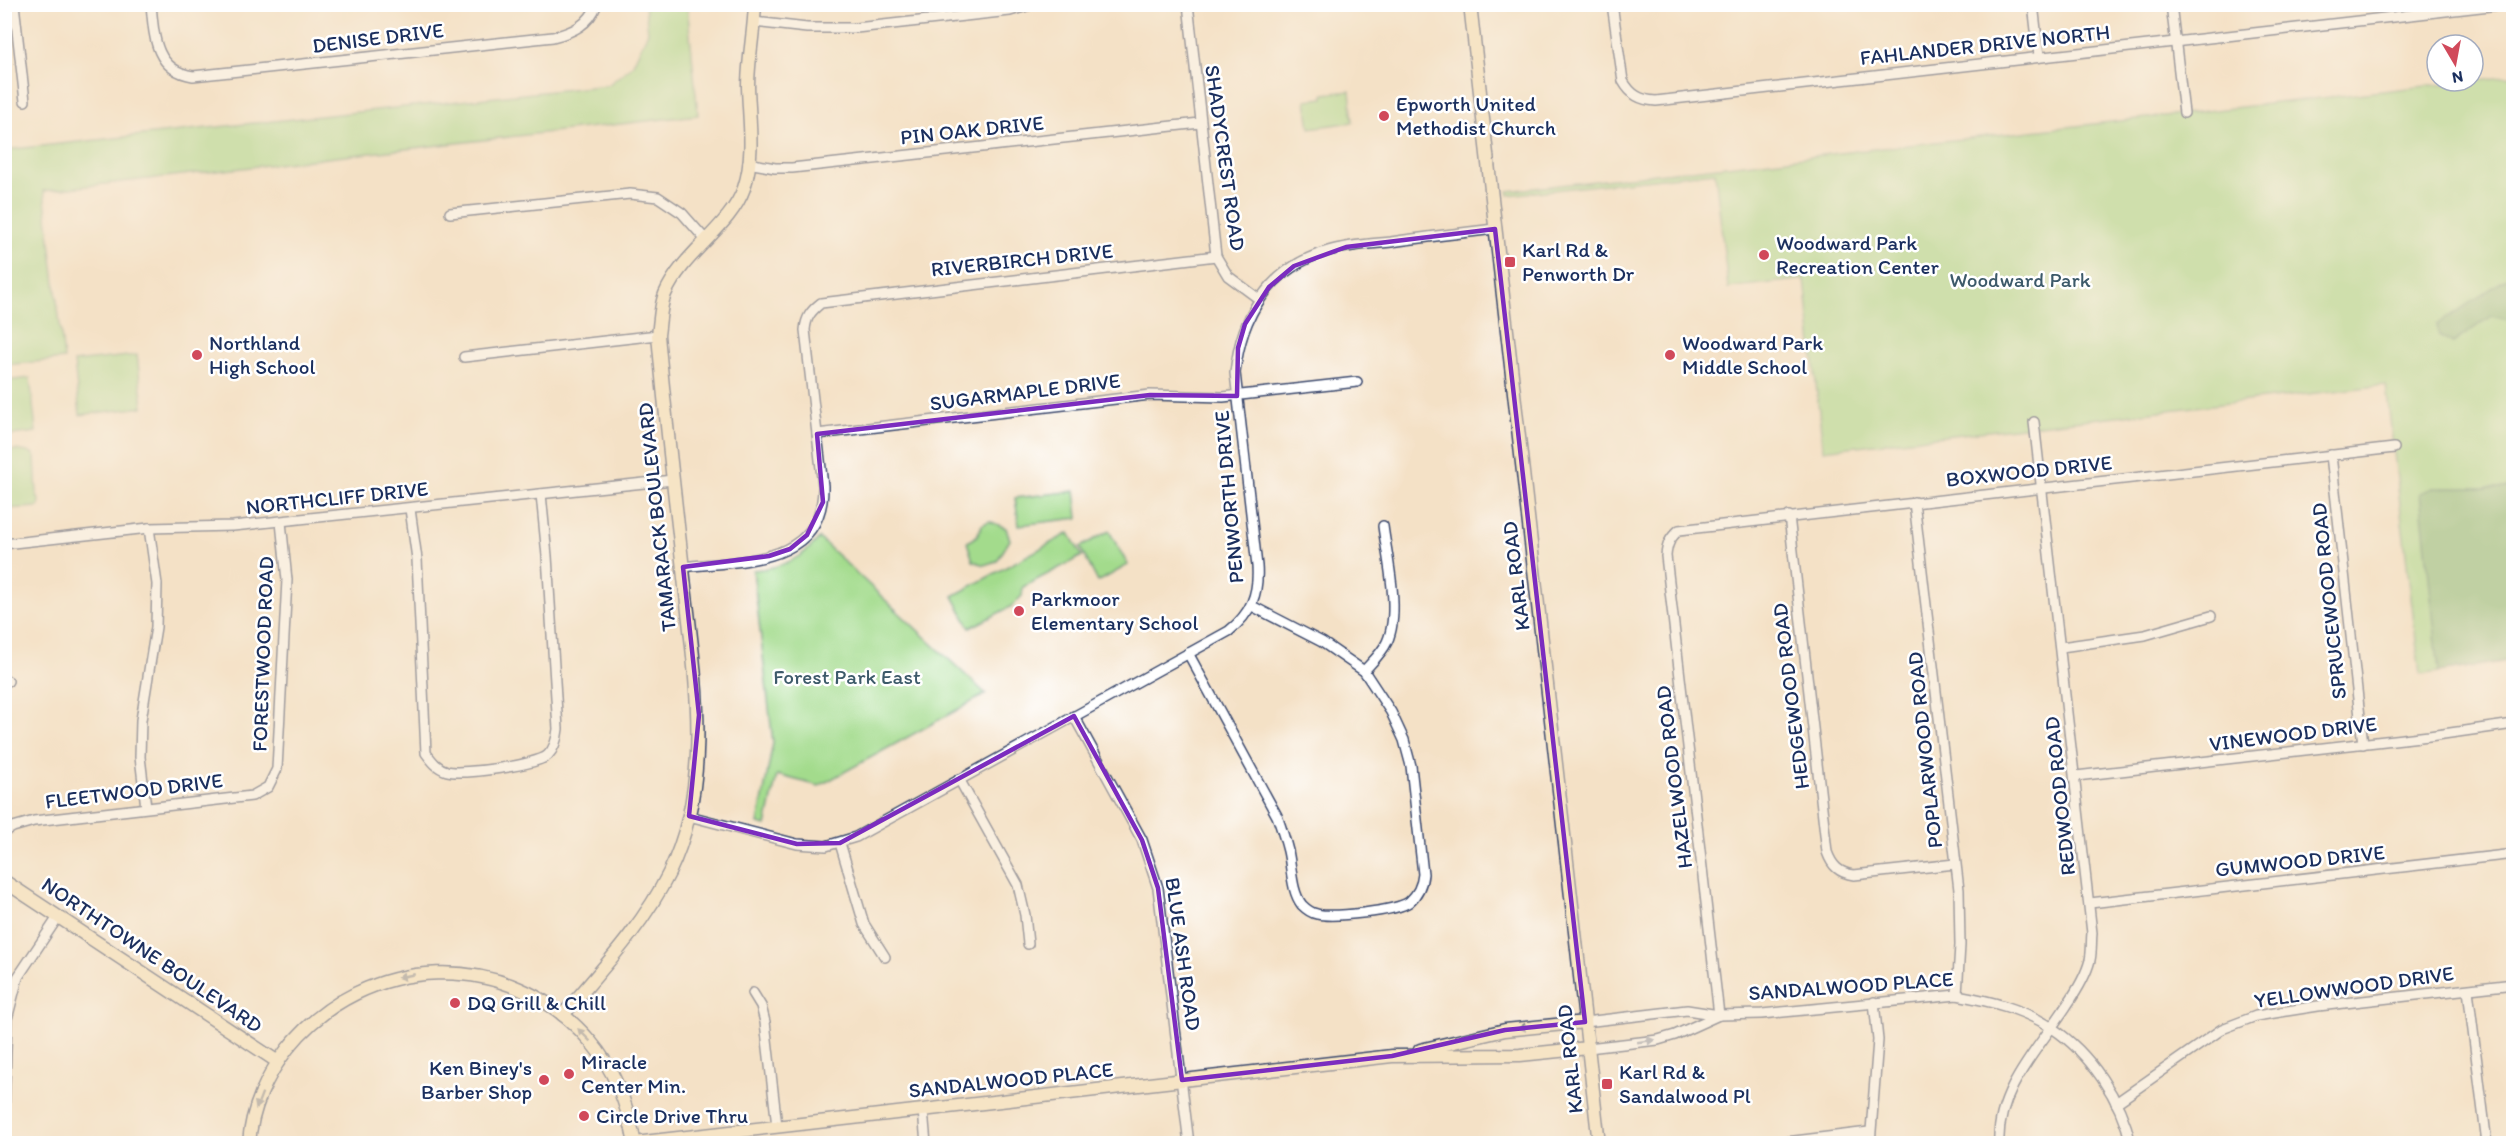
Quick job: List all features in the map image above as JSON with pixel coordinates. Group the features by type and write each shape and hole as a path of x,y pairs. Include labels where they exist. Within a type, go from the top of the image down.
{"street":[{"path":"14,4 25,102"},
{"name":"DENISE DRIVE","path":"151,4 157,48 164,62 172,70 193,76 209,76 571,33 587,23 597,4"},
{"name":"TAMARACK BOULEVARD","path":"563,1015 625,940 651,904 669,873 689,816 694,792 699,715 658,335 664,296 683,264 735,206 744,187 752,136 748,85 755,4"},
{"path":"754,22 807,28 856,28 1026,9 1034,4"},
{"name":"SHADYCREST ROAD","path":"1188,4 1216,256 1228,276 1259,299"},
{"name":"KARL ROAD","path":"1470,4 1599,1143"},
{"name":"FAHLANDER DRIVE NORTH","path":"1612,4 1623,81 1632,93 1648,100 2506,4"},
{"path":"2033,4 2039,56"},
{"path":"2171,4 2184,113"},
{"name":"PIN OAK DRIVE","path":"748,163 775,168 792,168 1200,123"},
{"path":"450,213 630,194 658,197 682,213 705,239"},
{"name":"PENWORTH DRIVE","path":"689,816 797,844 826,846 840,843 1229,631 1252,606 1257,586 1257,566 1235,373 1238,348 1245,324 1259,299 1280,276 1294,266 1328,251 1495,229"},
{"name":"RIVERBIRCH DRIVE","path":"817,434 805,330 806,319 821,303 1216,256"},
{"path":"464,357 658,335"},
{"name":"SUGARMAPLE DRIVE","path":"817,434 1150,395 1194,398 1237,396 1357,382"},
{"name":"REDWOOD ROAD","path":"1999,1143 2001,1116 2006,1101 2015,1081 2078,988 2090,961 2092,933 2034,422"},
{"path":"683,567 769,556 790,549 807,535 819,516 823,501 817,434"},
{"name":"BOXWOOD DRIVE","path":"1671,537 1679,530 1688,527 2394,448"},
{"name":"SPRUCEWOOD ROAD","path":"2331,455 2363,744"},
{"name":"NORTHCLIFF DRIVE","path":"4,544 149,528 233,526 281,522 673,480"},
{"path":"410,509 417,559 426,753 434,764 445,771 458,772 533,763 550,754 556,742 558,729 541,494"},
{"name":"POPLARWOOD ROAD","path":"1914,502 1959,890 1960,945 1957,995"},
{"name":"HEDGEWOOD ROAD","path":"1789,516 1827,852 1830,862 1845,874 1854,875 1955,864"},
{"name":"FORESTWOOD ROAD","path":"268,787 277,769 286,580 281,522"},
{"path":"1364,671 1385,646 1393,618 1383,526"},
{"path":"146,807 140,757 141,720 156,627 157,584 149,528"},
{"name":"HAZELWOOD ROAD","path":"1671,537 1666,556 1719,1015"},
{"path":"1188,653 1276,816 1286,843 1294,889 1302,906 1318,915 1330,915 1395,907 1407,903 1417,894 1422,885 1423,874 1411,766 1404,740 1391,712 1364,671 1322,642 1252,606"},
{"path":"2061,647 2145,635 2211,616"},
{"name":"BLUE ASH ROAD","path":"1074,716 1142,840 1152,867 1163,912 1189,1143"},
{"name":"VINEWOOD DRIVE","path":"2076,777 2514,724"},
{"path":"959,779 1018,885 1025,915 1028,944"},
{"name":"FLEETWOOD DRIVE","path":"4,832 34,821 252,796 268,787"},
{"path":"840,843 864,924 885,957"},
{"name":"GUMWOOD DRIVE","path":"2090,903 2514,854"},
{"name":"NORTHTOWNE BOULEVARD","path":"4,880 278,1062"},
{"path":"4,1116 8,1019 18,977 58,916"},
{"path":"249,1143 255,1111 265,1085 278,1062 301,1032 329,1008 377,983 417,974 469,974 503,982 536,996 563,1015 590,1041 613,1075 627,1106 635,1143"},
{"name":"YELLOWWOOD DRIVE","path":"2116,1102 2222,1029 2256,1016 2306,1007 2514,984"},
{"path":"2468,990 2487,1143"},
{"path":"753,993 761,1006 765,1022 777,1126"},
{"name":"SANDALWOOD PLACE","path":"1392,1056 1505,1030 1687,1010 1719,1015 1762,1014 1957,995 2012,1008 2052,1028 2083,1054 2116,1102 2131,1143"},
{"path":"1870,1143 1869,1132 1878,1040 1874,1002"},
{"name":"SANDALWOOD PLACE","path":"635,1143 1392,1056 1520,1055 1658,1040 1675,1035 1719,1015"},
{"path":"923,1110 926,1143"},
{"path":"1770,1143 1869,1132"}],"highlighted area":[{"path":"1495,229 1585,1022 1505,1030 1392,1056 1182,1080 1158,888 1142,840 1074,716 840,843 797,844 689,816 699,715 683,567 769,556 790,549 807,535 823,502 817,434 1150,395 1237,396 1238,348 1245,324 1269,287 1294,266 1346,247"}],"green space":[{"path":"645,5 687,5 698,115 44,191 64,359 5,365 5,150 608,85 632,66 648,32"},
{"name":"Woodward Park","path":"2513,76 2513,660 2420,675 2386,385 1823,450 1805,279 1728,288 1715,172 1509,195 1508,191 2425,86 2425,93 2485,93 2485,79"},
{"path":"1350,91 1353,122 1310,128 1306,100 1324,98 1324,94"},
{"path":"2513,274 2513,321 2491,316 2453,343 2439,335 2437,325"},
{"path":"137,355 143,407 80,415 74,362"},
{"path":"30,378 36,432 5,436 5,381"},
{"path":"16,450 32,453 35,458 37,495 40,503 38,507 5,509 5,451"},
{"path":"2513,485 2513,660 2439,672 2420,493 2433,488 2507,488"},
{"path":"1075,491 1078,518 1019,525 1015,498"},
{"path":"989,521 1006,528 1010,540 997,561 984,565 973,561 967,542 977,536 982,525"},
{"path":"1109,531 1128,565 1098,582 1080,547"},
{"path":"1069,533 1082,556 1023,587 1022,596 1012,606 970,628 953,596"},
{"name":"Forest Park East","path":"819,538 986,694 819,786 777,775 766,826 758,824 773,743 753,570 782,565 805,552"}],"place":[{"name":"Epworth United Methodist Church","path":"1384,116"},
{"name":"Woodward Park Recreation Center","path":"1764,255"},
{"name":"Karl Rd & Penworth Dr","path":"1510,262"},
{"name":"Northland High School","path":"197,355"},
{"name":"Woodward Park Middle School","path":"1670,355"},
{"name":"Parkmoor Elementary School","path":"1019,611"},
{"name":"DQ Grill & Chill","path":"455,1003"},
{"name":"Miracle Center Min.","path":"569,1074"},
{"name":"Ken Biney's Barber Shop","path":"544,1080"},
{"name":"Karl Rd & Sandalwood Pl","path":"1607,1084"},
{"name":"Circle Drive Thru","path":"584,1116"}]}
